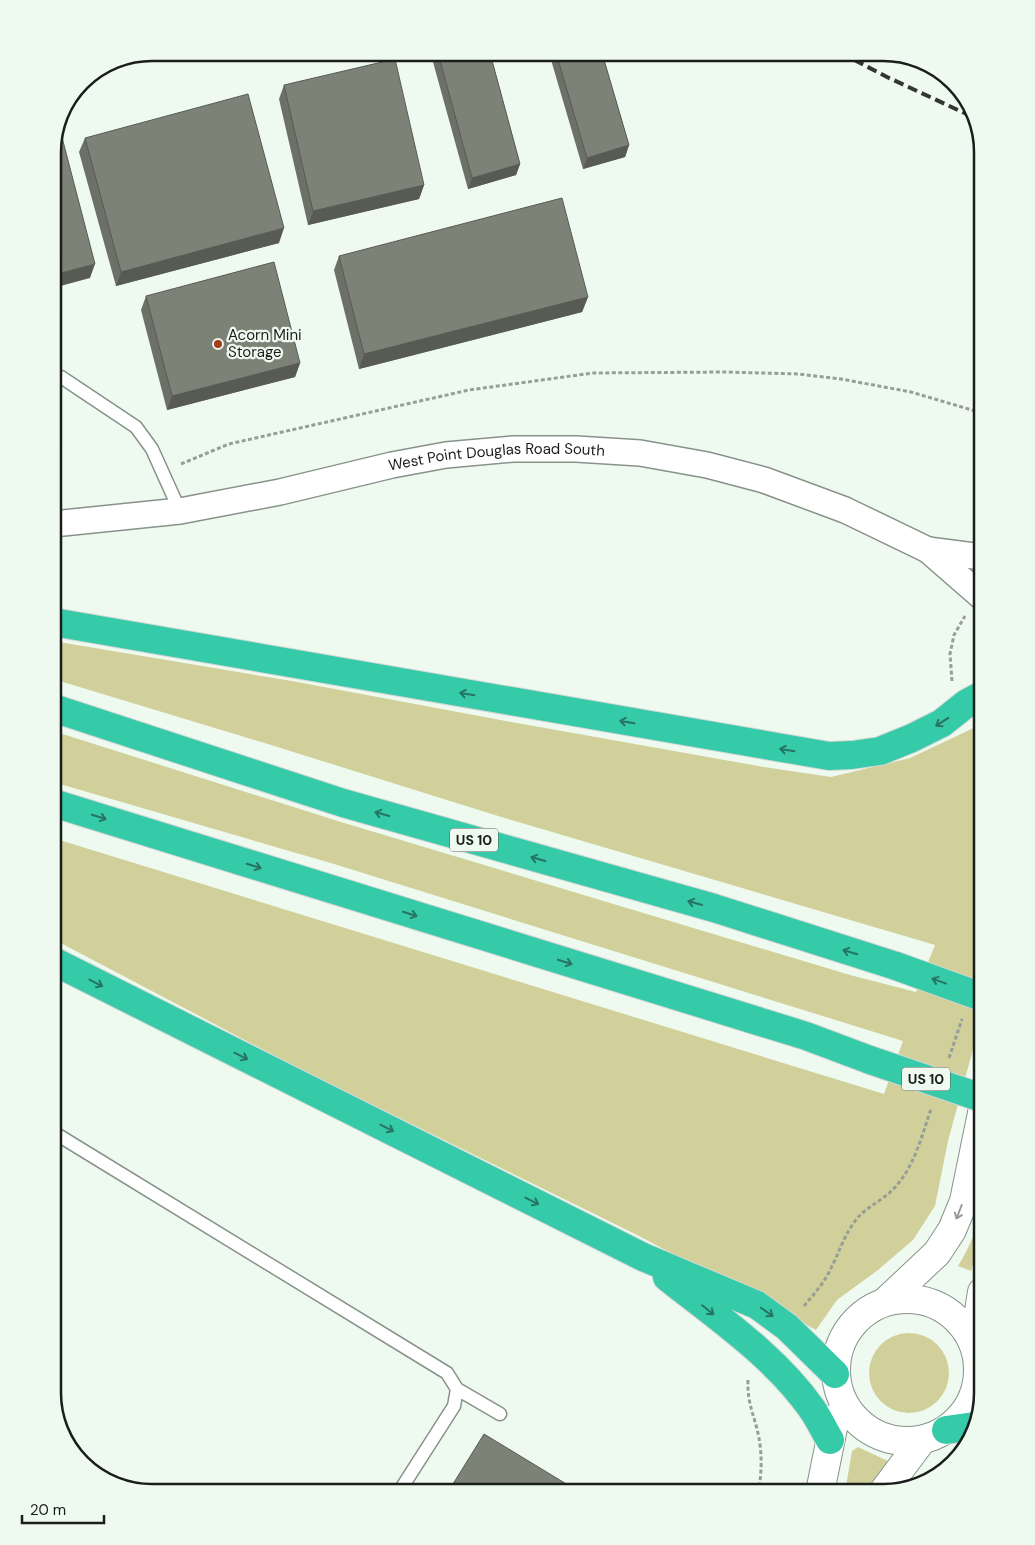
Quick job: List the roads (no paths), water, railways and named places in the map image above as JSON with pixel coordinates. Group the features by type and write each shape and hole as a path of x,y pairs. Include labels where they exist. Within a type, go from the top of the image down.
{"highway":[{"path":"61,623 829,756 880,751 942,723 974,700"},
{"name":"US 10","path":"61,711 343,803 714,908 896,966 974,997"},
{"name":"US 10","path":"61,805 806,1036 974,1095"},
{"path":"61,965 643,1257 757,1305 787,1327 838,1385"},
{"path":"643,1257 762,1356 789,1382 813,1410 830,1440"},
{"path":"934,1435 967,1428"}],"main road":[{"path":"822,1484 838,1385 838,1350 848,1329 864,1312 886,1301 938,1253 952,1230 964,1201 974,1152"},
{"path":"886,1301 906,1298 928,1301 948,1310 963,1325 974,1343"},
{"path":"838,1385 854,1418 874,1434 897,1441 934,1435"},
{"path":"891,1483 934,1435 964,1414 974,1396"}],"street":[{"name":"West Point Douglas Road South","path":"61,523 180,511 280,492 392,465 446,455 513,449 576,449 640,453 707,465 764,480 845,510 928,550 974,556"},
{"name":"West Point Douglas Road South","path":"928,550 974,601"}],"lane":[{"path":"62,377 136,427 152,449 180,511"},
{"path":"61,1137 447,1373 457,1389 500,1414"},
{"path":"404,1484 454,1406 457,1389"}],"railway":[{"path":"856,61 965,113"}],"place":[{"name":"Acorn Mini Storage","path":"218,344"}]}
